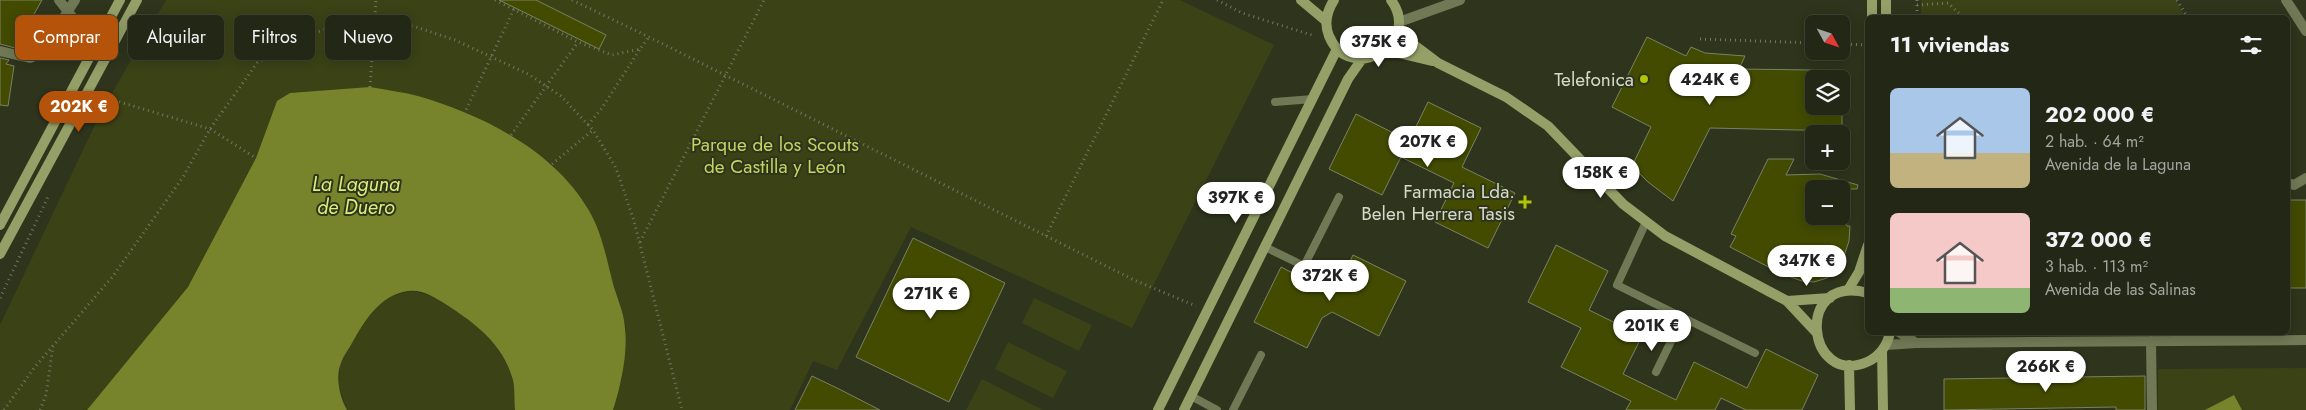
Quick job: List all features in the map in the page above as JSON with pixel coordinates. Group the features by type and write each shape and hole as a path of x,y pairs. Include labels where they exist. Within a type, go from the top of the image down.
{"street":[{"path":"59,0 70,15"},
{"path":"0,52 30,58 41,53 75,0"},
{"path":"111,15 120,0"},
{"path":"0,254 137,0"},
{"path":"1300,0 1326,21"},
{"path":"1332,0 1326,21 1329,36 1338,49 1353,57 1362,58 1372,57 1386,50 1398,27 1397,13 1391,0"},
{"path":"1398,27 1460,0"},
{"path":"1872,0 1872,15"},
{"path":"1886,0 1886,15"},
{"path":"2286,0 2306,31"},
{"path":"1398,27 1438,63"},
{"path":"1158,410 1338,49"},
{"path":"1386,50 1438,63 1506,98 1548,126 1623,204 1665,236 1786,301 1816,332 1822,350 1839,362 1849,365 1867,362 1884,348 1916,343 2306,340"},
{"path":"1184,410 1348,79 1362,58"},
{"path":"0,225 86,60"},
{"path":"2290,184 2294,185 2306,178"},
{"path":"1848,290 1859,272 1865,254"},
{"path":"1786,301 1830,298 1848,290 1865,293"},
{"path":"1816,332 1819,313 1830,298"},
{"path":"1883,410 1884,348 1889,335"},
{"path":"1904,335 1916,343"},
{"path":"2151,341 2152,410"},
{"path":"1849,365 1850,410"}],"lane":[{"path":"1275,102 1313,99"},
{"path":"1265,247 1304,266 1339,197"},
{"path":"1646,222 1617,285 1755,353"},
{"path":"1656,372 1684,317"},
{"path":"1233,410 1261,355"},
{"path":"1190,396 1217,410"}],"path":[{"path":"375,15 376,0"},
{"path":"495,0 578,42 612,55 640,49"},
{"path":"572,0 650,37 1134,280 1208,310"},
{"path":"640,242 764,0"},
{"path":"1046,236 1163,0"},
{"path":"1217,0 1242,12 1316,36 1319,44"},
{"path":"1917,0 1917,15"},
{"path":"2177,0 2186,15"},
{"path":"1917,5 1929,2 1948,3 1961,15"},
{"path":"464,114 514,9"},
{"path":"411,26 455,40 528,74 561,96 593,130 616,168 640,242 682,410"},
{"path":"4,410 53,346 113,276 183,177 210,129 258,63 297,38 325,29"},
{"path":"588,125 602,108 640,49 650,37"},
{"path":"1700,39 1805,43"},
{"path":"510,135 578,42"},
{"path":"1850,44 1865,45"},
{"path":"370,88 372,60"},
{"path":"97,95 210,129 256,158"},
{"path":"552,164 593,130"},
{"path":"40,410 46,395 53,346"}],"green space":[{"name":"Parque de los Scouts de Castilla y León","path":"166,0 1180,0 1274,45 1132,328 911,227 837,370 813,361 790,410 613,410 622,379 626,329 621,306 613,284 552,164 511,135 464,114 418,96 370,87 277,101 256,158 188,287 87,410 0,410 0,325 101,112 131,60 224,60 224,15 157,15"},
{"path":"1921,0 2176,0 2184,15 1921,15"},
{"path":"410,291 426,294 442,301 457,310 486,335 498,349 513,379 515,410 347,410 339,386 340,363 361,324 378,306 391,296"},
{"path":"1034,298 1092,325 1079,351 1022,323"},
{"path":"1008,342 1067,371 1053,398 995,369"},
{"path":"2306,368 2306,410 2158,410 2158,369"},
{"path":"982,379 1043,410 966,410"}],"water":[{"name":"La Laguna de Duero","path":"370,87 418,96 467,113 536,152 556,169 573,188 588,209 603,243 622,310 626,337 625,358 613,410 515,410 513,380 503,356 487,336 447,305 418,291 408,291 398,293 389,298 374,310 342,360 338,381 340,393 347,410 87,410 188,287 256,158 277,101 290,93"},
{"path":"2234,395 2242,410 2205,410"}],"building":[{"path":"0,0 42,0 34,15 15,15 15,48 0,44"},
{"path":"499,0 536,0 606,35 599,49"},
{"path":"1647,37 1686,56 1691,47 1705,53 1745,56 1739,69 1814,70 1805,70 1805,115 1842,115 1842,125 1805,125 1805,130 1710,128 1673,201 1648,182 1632,166 1651,127 1612,107"},
{"path":"0,58 9,60 6,64 14,66 8,106 0,105"},
{"path":"1428,102 1481,128 1462,167 1515,193 1488,248 1435,222 1454,183 1401,157 1382,195 1329,169 1356,114 1409,141"},
{"path":"1768,159 1794,159 1786,175 1820,174 1841,180 1805,180 1805,225 1850,226 1849,241 1844,256 1846,257 1837,271 1827,278 1814,282 1802,281 1782,274 1730,247 1736,236 1731,234"},
{"path":"1850,183 1858,185 1857,189 1850,189"},
{"path":"2290,200 2306,200 2306,288 2290,288"},
{"path":"913,238 1005,283 949,402 856,357"},
{"path":"1556,245 1608,271 1589,310 1642,336 1623,374 1676,400 1694,362 1747,388 1766,349 1818,375 1802,410 1746,410 1721,398 1715,410 1626,410 1631,401 1561,367 1581,328 1528,302"},
{"path":"1353,255 1406,281 1379,336 1332,312 1322,318 1307,348 1254,322 1281,267 1334,294"},
{"path":"812,376 839,389 880,410 795,410"},
{"path":"2145,376 2145,410 2116,410 2116,407 1944,410 1944,379"}],"place":[{"name":"Telefonica","path":"1644,79"},
{"name":"Farmacia Lda. Belen Herrera Tasis","path":"1525,202"}]}
